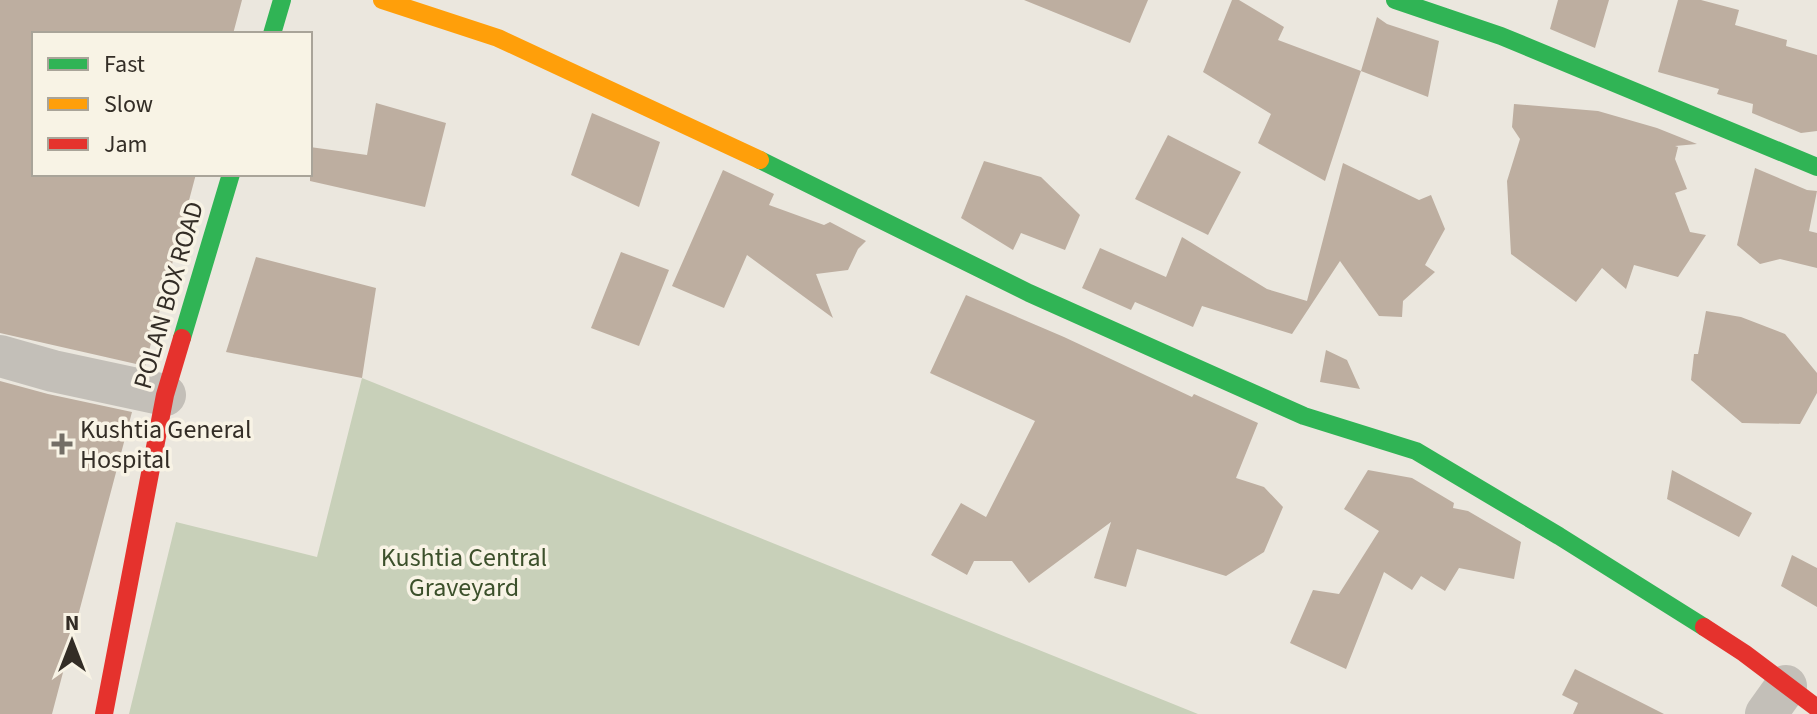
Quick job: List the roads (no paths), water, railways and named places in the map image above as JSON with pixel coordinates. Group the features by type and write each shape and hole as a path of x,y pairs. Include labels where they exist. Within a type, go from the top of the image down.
{"street":[{"path":"273,32 282,0"},
{"path":"382,0 498,38 797,177 1029,293 1304,416 1416,451 1721,638 1789,703"},
{"path":"1395,0 1501,36 1817,167"},
{"name":"POLAN BOX ROAD","path":"104,714 165,395 230,176"},
{"path":"0,356 53,371 165,395"}],"place":[{"name":"Kushtia General Hospital","path":"62,444"}],"park label":[{"name":"Kushtia Central Graveyard","path":"464,572"}]}
